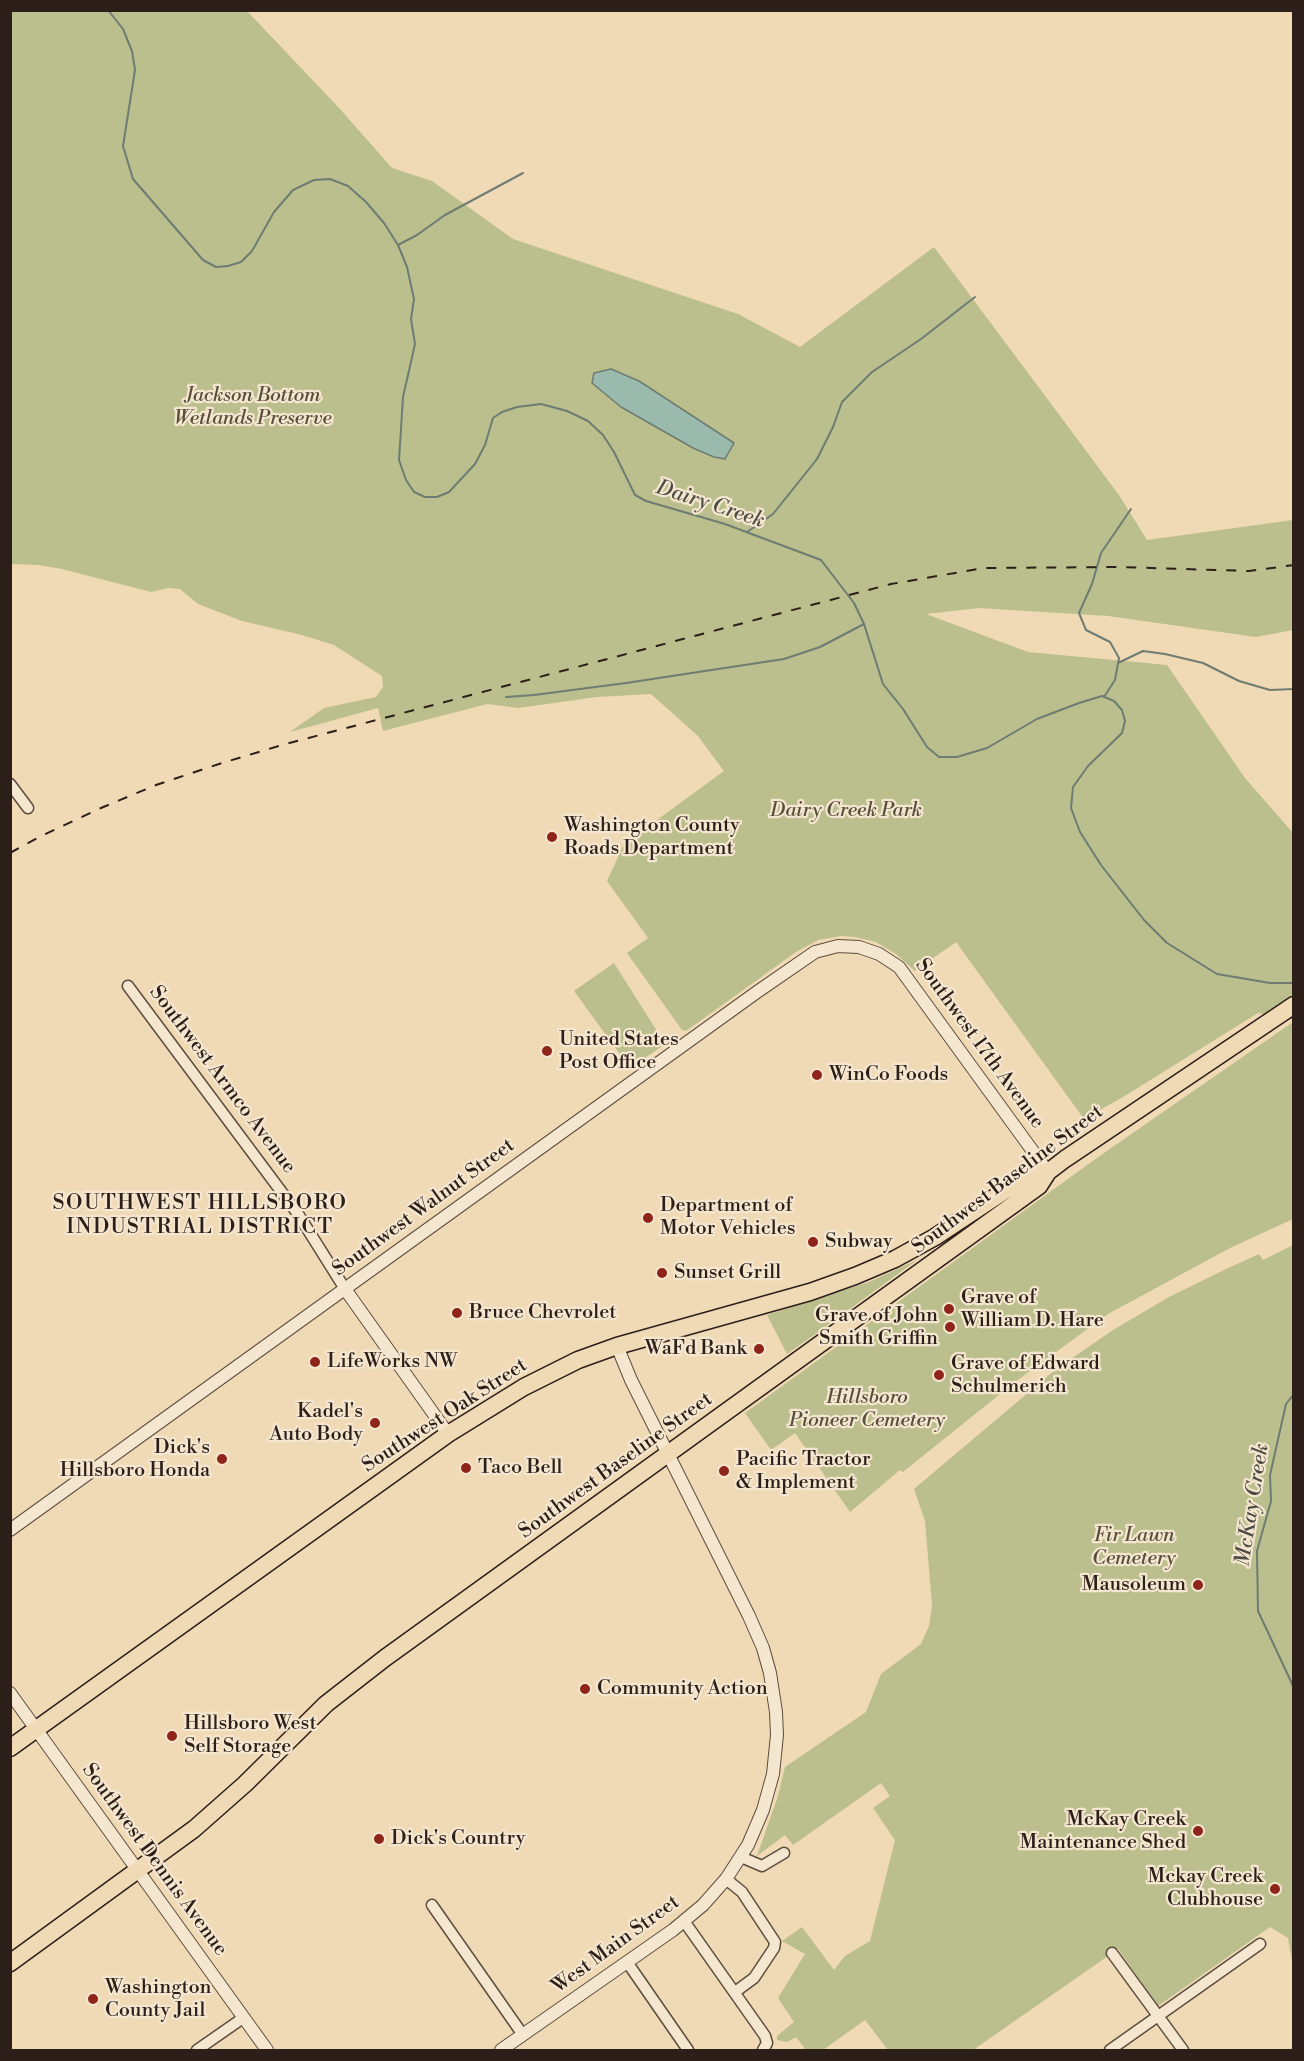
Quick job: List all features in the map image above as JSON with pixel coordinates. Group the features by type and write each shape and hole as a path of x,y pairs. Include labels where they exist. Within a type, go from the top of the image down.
{"highway":[{"name":"Southwest Baseline Street","path":"10,1963 194,1829 228,1800 342,1691 1039,1186 1048,1172 1293,1005"},
{"name":"Southwest Oak Street","path":"10,1748 448,1434 538,1378 617,1346 810,1292 855,1276 895,1259 963,1221 1030,1174 1048,1172"}],"street":[{"path":"10,784 28,808"},
{"name":"Southwest Walnut Street","path":"10,1530 800,961 815,952 831,947 848,946 870,950"},
{"name":"Southwest 17th Avenue","path":"870,950 889,959 904,974 1048,1172"},
{"name":"Southwest Armco Avenue","path":"128,986 298,1214 350,1298 448,1434"},
{"name":"West Main Street","path":"501,2050 627,1962 703,1905 726,1879 741,1857 756,1828 770,1789 777,1735 775,1696 763,1648 629,1376 617,1346"},
{"name":"Southwest Dennis Avenue","path":"10,1693 267,2050"},
{"path":"741,1857 762,1866 784,1852"},
{"path":"726,1879 742,1892 775,1942 774,1948 754,1978 735,1992"},
{"path":"432,1905 523,2035"},
{"path":"684,1921 765,2036 765,2047"},
{"path":"1110,2050 1260,1944"},
{"path":"1112,1953 1183,2050"},
{"path":"627,1962 688,2050"},
{"path":"197,2050 243,2018"}],"green space":[{"path":"11,11 247,11 340,109 392,168 432,181 513,239 738,314 800,347 934,247 1119,495 1147,540 1293,520 1293,630 1256,637 1108,616 979,608 926,614 1028,652 1167,665 1245,778 1293,833 1293,1020 1258,1013 1084,1119 956,942 915,971 896,954 876,942 841,936 818,940 796,952 686,1031 682,1030 627,953 648,938 607,881 624,844 724,771 698,736 651,694 597,697 518,708 487,704 383,731 378,708 290,732 324,708 376,697 383,687 382,676 334,645 242,621 198,604 180,589 168,588 151,592 62,569 11,564"},
{"path":"614,963 664,1045 630,1068 574,991"},
{"name":"Hillsboro Pioneer Cemetery","path":"1293,1022 1293,1219 1230,1248 1108,1314 1015,1382 903,1472 900,1470 850,1512 795,1433 771,1450 745,1413 1101,1155"},
{"name":"Fir Lawn Cemetery","path":"1293,1245 1293,1966 1288,1938 1270,1927 1158,2006 1118,1949 973,2050 888,2050 865,2020 823,2050 806,2050 796,2037 787,2042 777,2040 777,2036 794,2022 778,1998 805,1954 782,1941 802,1927 834,1970 845,1956 870,1941 895,1840 873,1808 890,1796 881,1783 793,1845 785,1835 757,1856 778,1796 785,1767 866,1712 881,1674 921,1644 929,1626 932,1606 925,1521 914,1489 1055,1370 1113,1330 1169,1297 1226,1269 1259,1254 1263,1260"},
{"path":"917,1260 787,1354 767,1315 869,1282"}],"shaded area":[{"path":"611,369 639,381 734,443 725,459 693,448 621,407 592,383 594,373"}],"waterway":[{"name":"Dairy Creek","path":"108,10 123,29 132,51 135,70 123,146 133,179 203,260 216,267 241,262 252,251 274,212 293,190 314,180 330,179 348,186 384,223 398,245 407,267 414,299 411,319 415,344 403,397 399,460 406,480 414,492 425,497 437,497 449,492 475,464 485,445 493,418 502,412 517,407 541,404 567,411 588,421 603,435 635,495 646,501 725,524 821,560 854,603 864,624 883,684 903,709 927,747 939,757 957,757 987,748 1037,719 1079,703 1102,696 1114,701 1122,710 1125,721 1122,733 1088,766 1073,787 1071,808 1080,832 1101,865 1144,920 1167,943 1217,974 1270,983 1294,983"},
{"path":"398,245 445,215 523,173"},
{"path":"747,532 773,514 817,459 842,402 872,372 921,339 975,297"},
{"path":"1104,697 1115,680 1119,658 1110,642 1086,630 1079,613 1092,584 1101,553 1131,509"},
{"path":"506,697 626,683 784,659 820,647 864,624"},
{"path":"1118,663 1143,651 1165,654 1203,663 1239,681 1270,690 1294,689"},
{"name":"McKay Creek","path":"1294,1394 1286,1404 1270,1475 1271,1501 1257,1551 1258,1611 1294,1688"}],"railway":[{"path":"10,853 101,808 156,785 219,764 282,745 891,584 984,568 1119,567 1249,571 1294,565"}],"place":[{"name":"Washington County Roads Department","path":"552,837"},
{"name":"United States Post Office","path":"547,1051"},
{"name":"WinCo Foods","path":"817,1075"},
{"name":"Department of Motor Vehicles","path":"648,1218"},
{"name":"Subway","path":"813,1242"},
{"name":"Sunset Grill","path":"662,1273"},
{"name":"Grave of William D. Hare","path":"949,1309"},
{"name":"Bruce Chevrolet","path":"457,1313"},
{"name":"Grave of John Smith Griffin","path":"950,1327"},
{"name":"WaFd Bank","path":"759,1349"},
{"name":"LifeWorks NW","path":"315,1362"},
{"name":"Grave of Edward Schulmerich","path":"939,1375"},
{"name":"Kadel's Auto Body","path":"375,1423"},
{"name":"Dick's Hillsboro Honda","path":"222,1459"},
{"name":"Taco Bell","path":"466,1468"},
{"name":"Pacific Tractor & Implement","path":"724,1471"},
{"name":"Mausoleum","path":"1198,1585"},
{"name":"Community Action","path":"585,1689"},
{"name":"Hillsboro West Self Storage","path":"172,1736"},
{"name":"McKay Creek Maintenance Shed","path":"1198,1831"},
{"name":"Dick's Country","path":"379,1839"},
{"name":"Mckay Creek Clubhouse","path":"1275,1889"},
{"name":"Washington County Jail","path":"93,1999"}],"district":[{"name":"SOUTHWEST HILLSBORO INDUSTRIAL DISTRICT","path":"200,1216"}],"park label":[{"name":"Jackson Bottom Wetlands Preserve","path":"253,408"},
{"name":"Dairy Creek Park","path":"846,811"}]}
